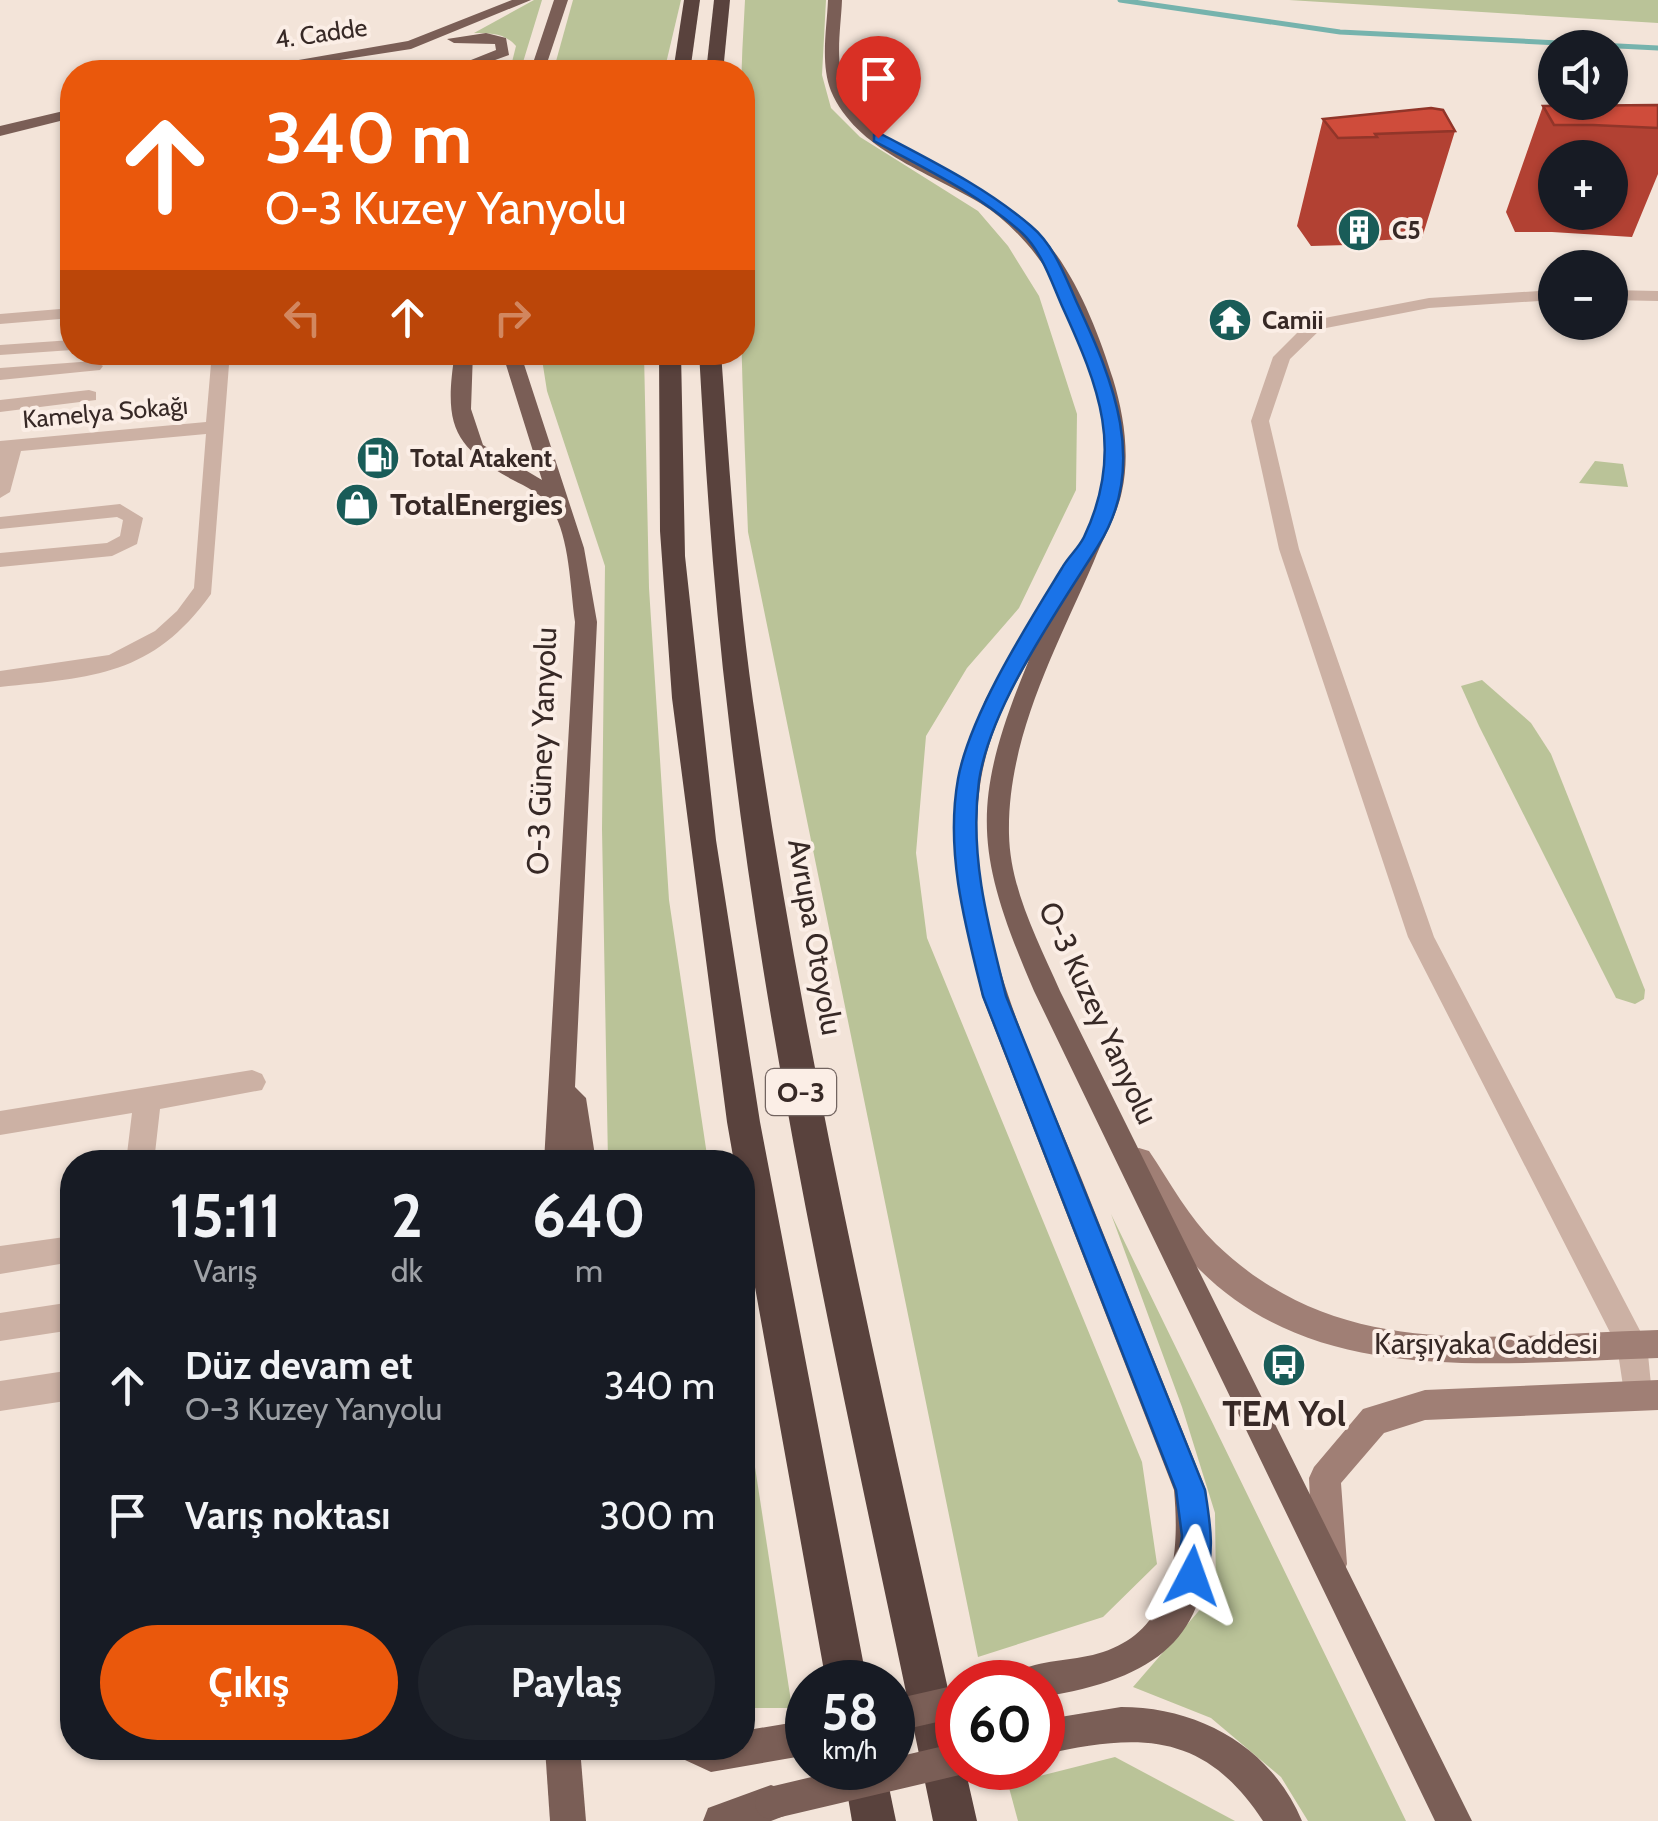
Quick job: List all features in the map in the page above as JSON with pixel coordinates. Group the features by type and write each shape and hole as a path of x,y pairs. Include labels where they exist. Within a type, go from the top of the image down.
{"highway":[{"path":"682,60 692,0"},
{"path":"716,60 722,0"},
{"name":"O-3","path":"670,365 677,608 716,941 751,1150"},
{"name":"Avrupa Otoyolu","path":"711,365 728,631 767,899 812,1154 955,1821"},
{"name":"O-3","path":"755,1177 844,1660"},
{"path":"868,1790 874,1821"}],"main road":[{"name":"4. Cadde","path":"315,60 412,45 524,0"},
{"path":"540,60 561,0"},
{"name":"O-3 Kuzey Yanyolu","path":"835,0 833,66 839,92 853,115 878,138 960,181 1028,231 1047,254 1103,378 1116,438 1112,492 1018,718 999,786 997,837 1014,914 1110,1119 1454,1821"},
{"path":"412,45 486,37 504,47 497,58 489,60"},
{"path":"0,131 60,117"},
{"path":"0,144 60,132"},
{"path":"462,365 460,377 469,438 484,456 526,476 560,505"},
{"name":"O-3 Güney Yanyolu","path":"515,365 578,563 586,622 559,1150"},
{"path":"1065,1676 1111,1667 1152,1644 1192,1576 1197,1536 1190,1490 1175,1447 994,996 973,911 965,842 969,779 983,728 1072,567 1090,544"},
{"path":"564,1054 580,1150"},
{"name":"Karşıyaka Caddesi","path":"1110,1119 1204,1253 1263,1304 1316,1331 1400,1350 1645,1344"},
{"name":"Karşıyaka Caddesi","path":"1331,1569 1324,1478 1374,1420 1426,1405 1648,1395"},
{"path":"1065,1732 1148,1721 1197,1734 1243,1766 1284,1821"},
{"path":"755,1749 785,1742"},
{"path":"565,1760 568,1821"},
{"path":"721,1821 771,1803 935,1764"}],"street":[{"path":"1628,295 1658,296"},
{"path":"1538,297 1429,303 1315,326 1282,358 1260,421 1289,549 1421,937 1645,1344 1648,1395"},
{"path":"0,319 60,313"},
{"path":"0,350 60,345"},
{"path":"0,374 60,365"},
{"path":"82,439 94,365"},
{"path":"0,679 108,667 136,655 192,610 204,589 220,365"},
{"path":"0,406 89,396"},
{"name":"Kamelya Sokağı","path":"6,446 214,426"},
{"path":"0,492 6,446"},
{"path":"0,522 120,510 133,518 130,538 112,549 0,560"},
{"path":"0,1123 252,1082"},
{"path":"141,1150 147,1102"},
{"path":"0,1260 60,1251"},
{"path":"0,1327 60,1318"},
{"path":"0,1396 60,1386"}],"green space":[{"path":"534,0 542,0 524,60 512,60 516,46 507,38 474,33"},
{"path":"573,0 681,0 667,60 556,60"},
{"path":"745,0 826,0 822,75 831,108 860,137 978,211 1008,246 1039,296 1077,414 1076,490 1019,608 967,668 926,736 916,853 927,938 1142,1462 1157,1564 1103,1617 978,1657 748,532 742,365 755,365 755,60 742,60"},
{"path":"1289,0 1658,0 1658,23"},
{"path":"543,365 644,365 649,588 669,900 706,1150 608,1150 602,829 605,566 547,391"},
{"path":"1595,461 1623,464 1628,487 1579,483"},
{"path":"1482,680 1531,723 1551,754 1645,990 1644,999 1635,1004 1616,998 1479,726 1461,686"},
{"path":"1111,1214 1406,1821 1308,1821 1281,1777 1211,1718 1133,1687 1216,1591 1215,1513 1182,1407"},
{"path":"755,1467 785,1662 785,1708 755,1708"},
{"path":"1115,1757 1235,1821 1018,1821 1010,1790 1065,1790 1065,1770"}],"building":[{"path":"1628,105 1658,105 1658,128 1554,125 1551,120 1628,120"},
{"path":"1443,110 1455,131 1338,138 1323,119"}],"waterway":[{"path":"1120,0 1340,32 1658,48"}],"place":[{"name":"C5","path":"1359,230"},
{"name":"Camii","path":"1230,320"},
{"name":"Total Atakent","path":"378,458"},
{"name":"TotalEnergies","path":"357,505"},
{"name":"TEM Yol","path":"1284,1365"}],"route":[{"path":"878,138 960,181 1028,231 1047,254 1103,378 1116,438 1112,492 1090,544 1072,567 983,728 969,779 965,842 973,911 994,996 1190,1490 1197,1536 1192,1576"}]}
